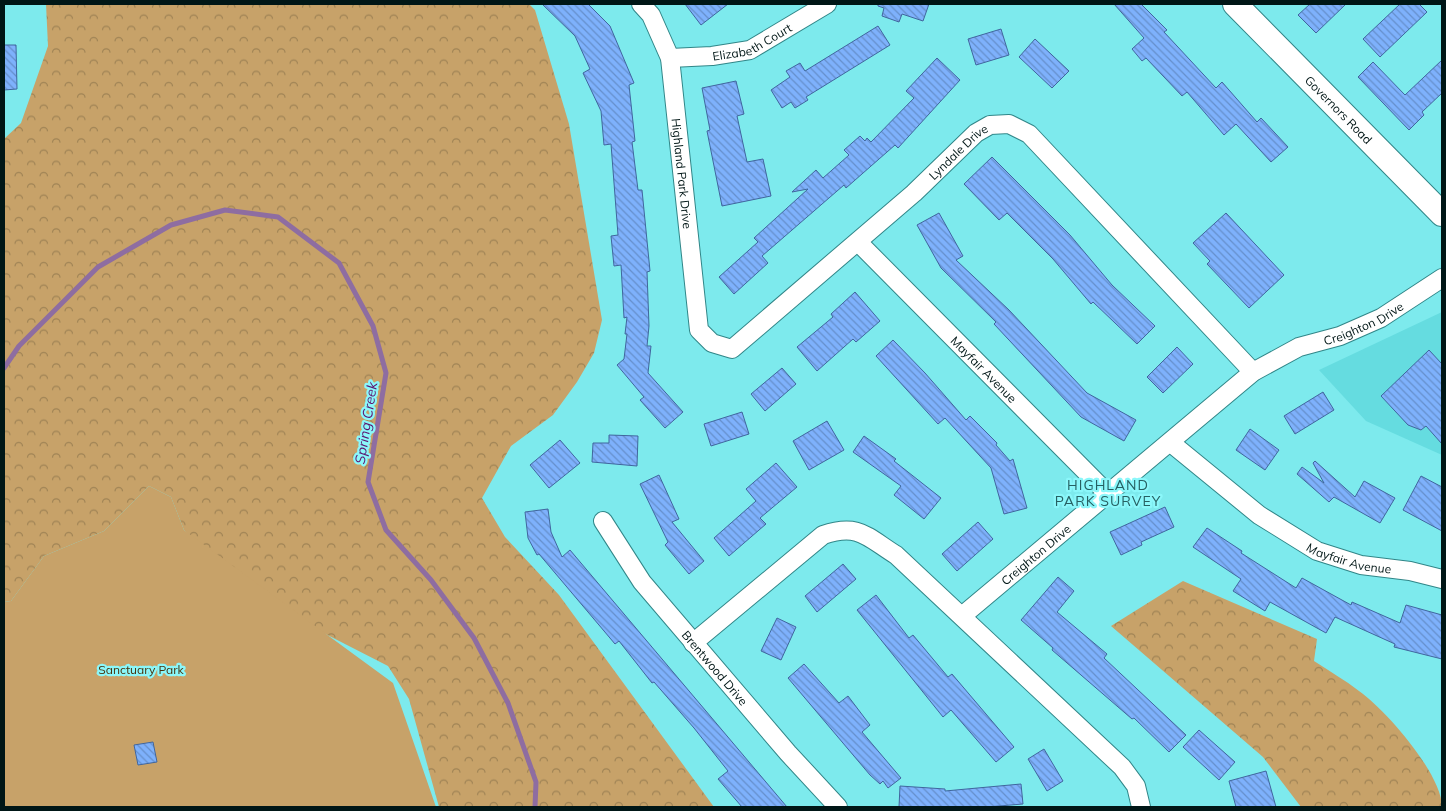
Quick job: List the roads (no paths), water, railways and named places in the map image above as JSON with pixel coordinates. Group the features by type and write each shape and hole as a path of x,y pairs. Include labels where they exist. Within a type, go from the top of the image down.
{"main road":[{"name":"Governors Road","path":"1235,4 1442,214"}],"street":[{"name":"Highland Park Drive","path":"641,4 651,15 670,58 699,330 712,343"},
{"name":"Elizabeth Court","path":"670,58 712,56 750,50 827,4"},
{"name":"Lyndale Drive","path":"712,343 732,349 914,193 976,133 990,125 1009,124 1029,134 1253,372"},
{"name":"Mayfair Avenue","path":"858,242 1109,495"},
{"name":"Creighton Drive","path":"962,616 1109,495 1253,372 1299,347 1340,336 1381,318 1442,278"},
{"name":"Mayfair Avenue","path":"1171,443 1259,515 1317,552 1361,565 1410,571 1442,579"},
{"name":"Brentwood Drive","path":"603,521 642,582 693,643 838,807"},
{"path":"693,643 823,535 840,529 858,531 896,555 1122,767 1136,786 1141,807"}],"waterway":[{"name":"Spring Creek","path":"4,368 19,346 98,267 171,225 225,210 278,217 339,263 373,326 386,373 368,482 386,530 431,580 474,638 508,703 536,782 535,807"}],"district":[{"name":"HIGHLAND PARK SURVEY","path":"1108,494"}],"park label":[{"name":"Sanctuary Park","path":"141,669"}]}
